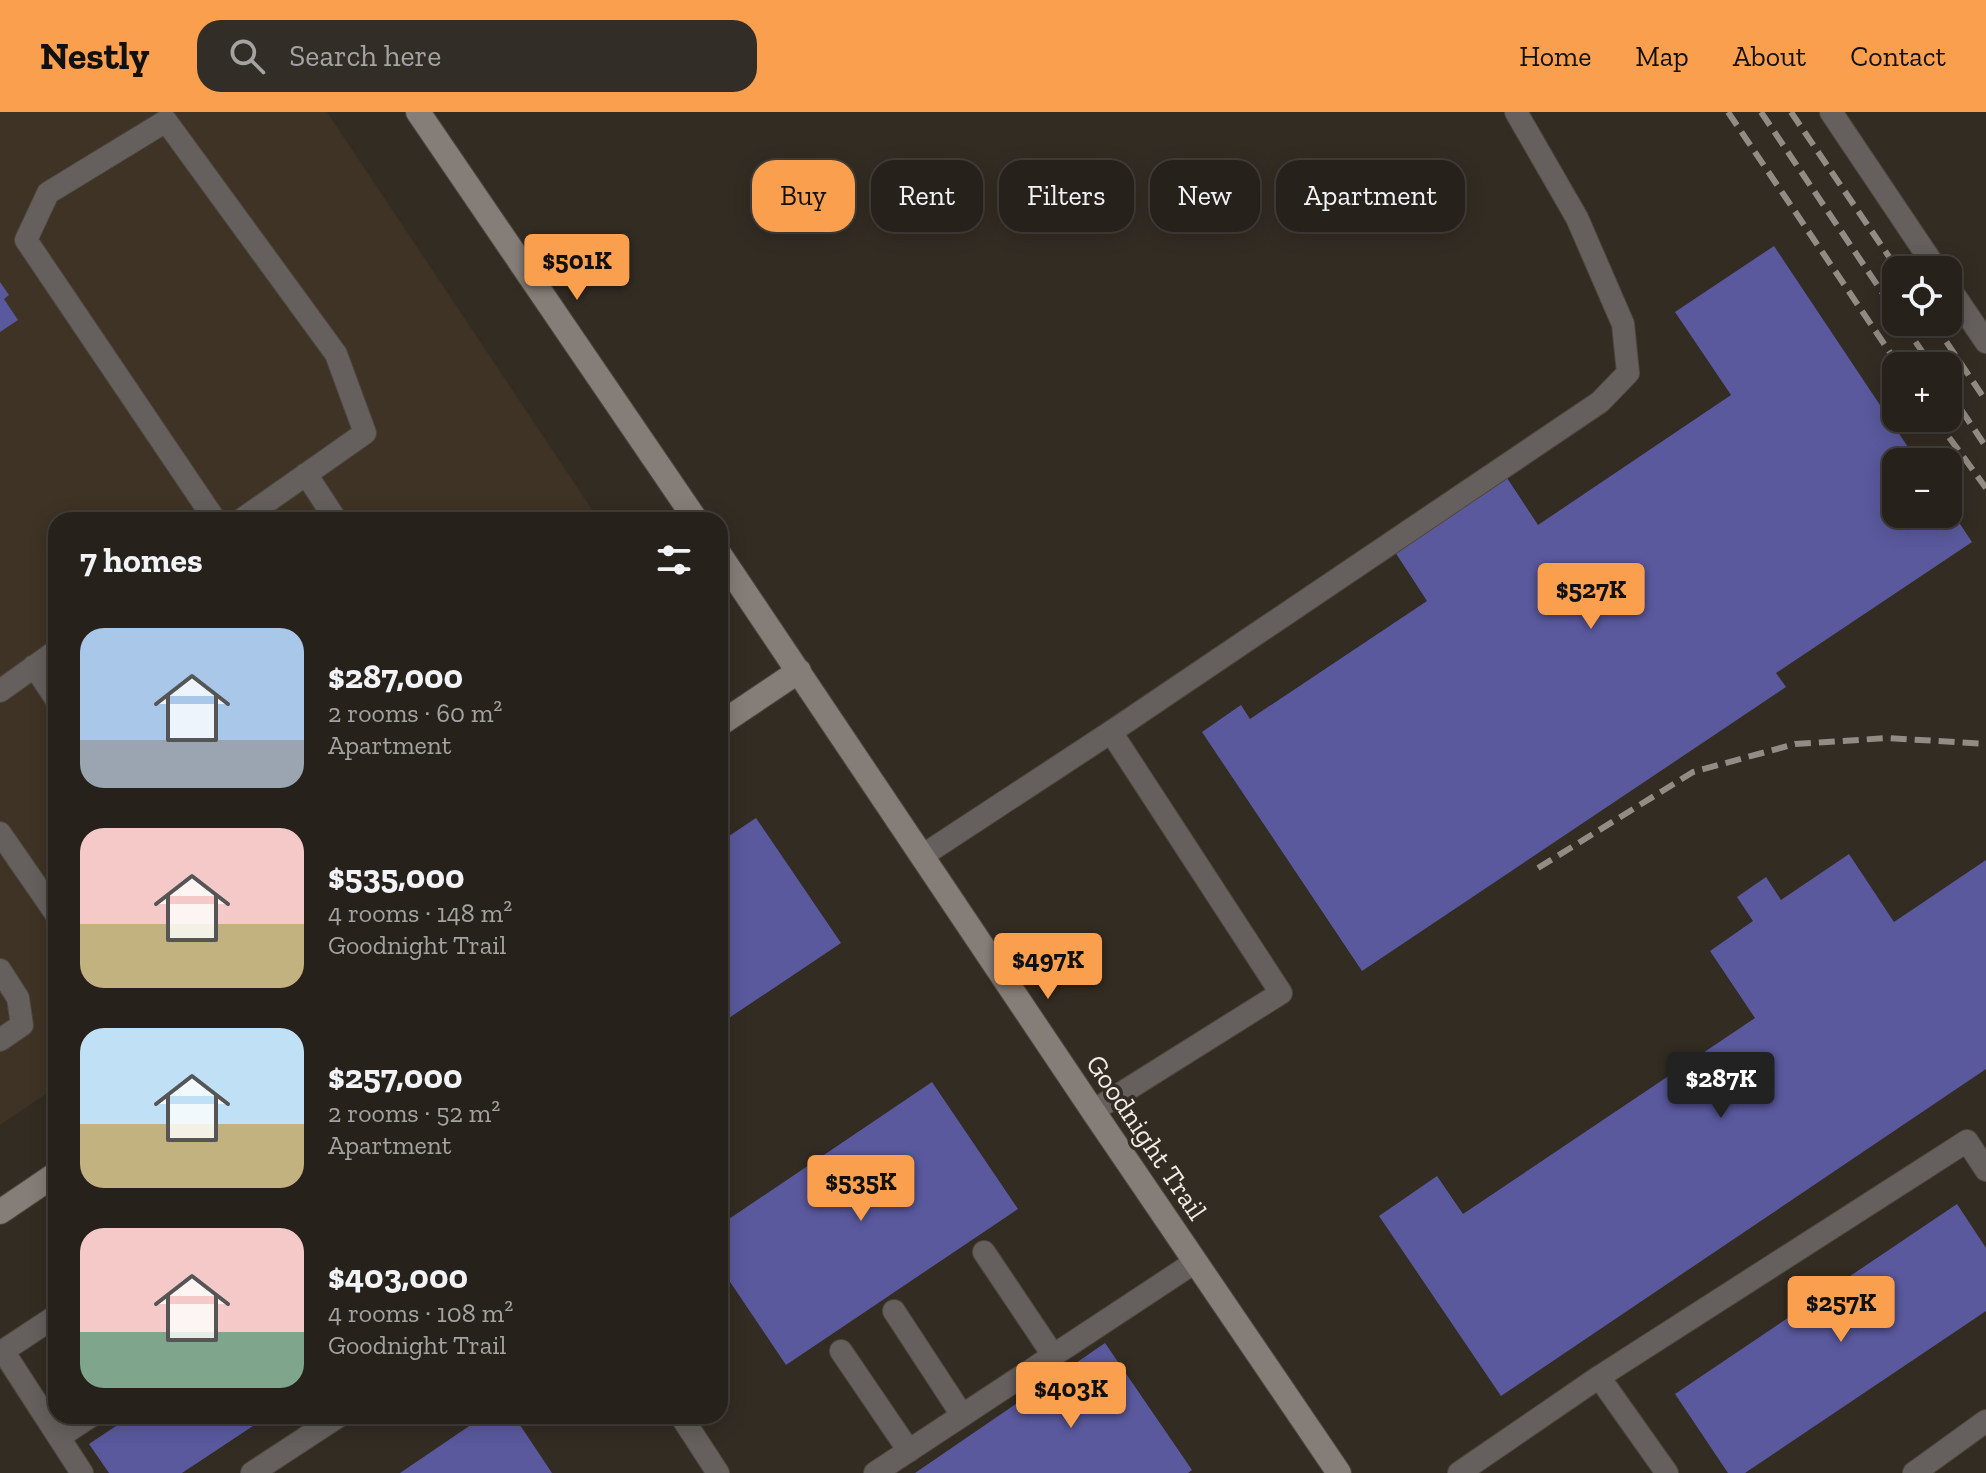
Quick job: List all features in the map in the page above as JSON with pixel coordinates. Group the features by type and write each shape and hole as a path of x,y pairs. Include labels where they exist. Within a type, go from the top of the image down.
{"street":[{"path":"418,112 691,512"},
{"name":"Goodnight Trail","path":"728,567 1339,1473"},
{"path":"728,719 799,671"},
{"path":"0,1212 48,1179"}],"lane":[{"path":"922,856 1600,402 1628,373 1623,324 1577,218 1516,112"},
{"path":"1831,112 1928,256"},
{"path":"210,512 26,240 48,193 166,121 336,354 365,433 252,512"},
{"path":"1962,307 1986,342"},
{"path":"306,474 331,512"},
{"path":"0,691 48,656"},
{"path":"34,666 48,687"},
{"path":"1093,1111 1281,993 1111,732"},
{"path":"0,833 48,902"},
{"path":"0,970 18,998 22,1025 0,1040"},
{"path":"1459,1473 1599,1377 1967,1141 1986,1170"},
{"path":"984,1252 1053,1355"},
{"path":"875,1473 1195,1262"},
{"path":"894,1311 962,1415"},
{"path":"48,1321 3,1351 48,1420"},
{"path":"841,1351 909,1451"},
{"path":"1599,1377 1667,1473"},
{"path":"1914,1473 1986,1421"},
{"path":"51,1424 82,1473"},
{"path":"59,1437 79,1424"},
{"path":"252,1473 327,1424"},
{"path":"686,1424 718,1473"}],"shaded area":[{"path":"0,112 327,112 594,512 48,512 48,1092 0,1125"}],"building":[{"path":"1774,246 1882,408 1882,432 1898,432 1909,448 1882,448 1882,528 1962,527 1972,542 1776,673 1786,687 1362,971 1202,732 1241,705 1250,719 1427,601 1395,552 1507,478 1538,525 1731,395 1675,312"},
{"path":"0,282 9,295 4,299 18,320 0,332"},
{"path":"756,818 841,943 728,1019 728,837"},
{"path":"1849,854 1894,922 1986,860 1986,1069 1501,1396 1379,1216 1437,1176 1463,1214 1755,1018 1710,951 1753,921 1737,897 1766,877 1781,900"},
{"path":"932,1082 1018,1209 786,1365 728,1279 728,1220"},
{"path":"1957,1204 1986,1248 1986,1311 1745,1473 1728,1473 1675,1394"},
{"path":"1105,1343 1192,1470 1188,1473 915,1473"},
{"path":"119,1424 256,1424 182,1473 109,1473 89,1444"},
{"path":"472,1424 519,1424 552,1473 400,1473"}],"railway":[{"path":"1728,112 1890,352"},
{"path":"1761,112 1882,292"},
{"path":"1791,112 1889,256"},
{"path":"1912,336 1922,352"},
{"path":"1942,336 1986,401"},
{"path":"1962,411 1986,447"},
{"path":"1945,432 1986,488"},
{"path":"1538,868 1693,772 1795,744 1888,738 1986,744"}]}
